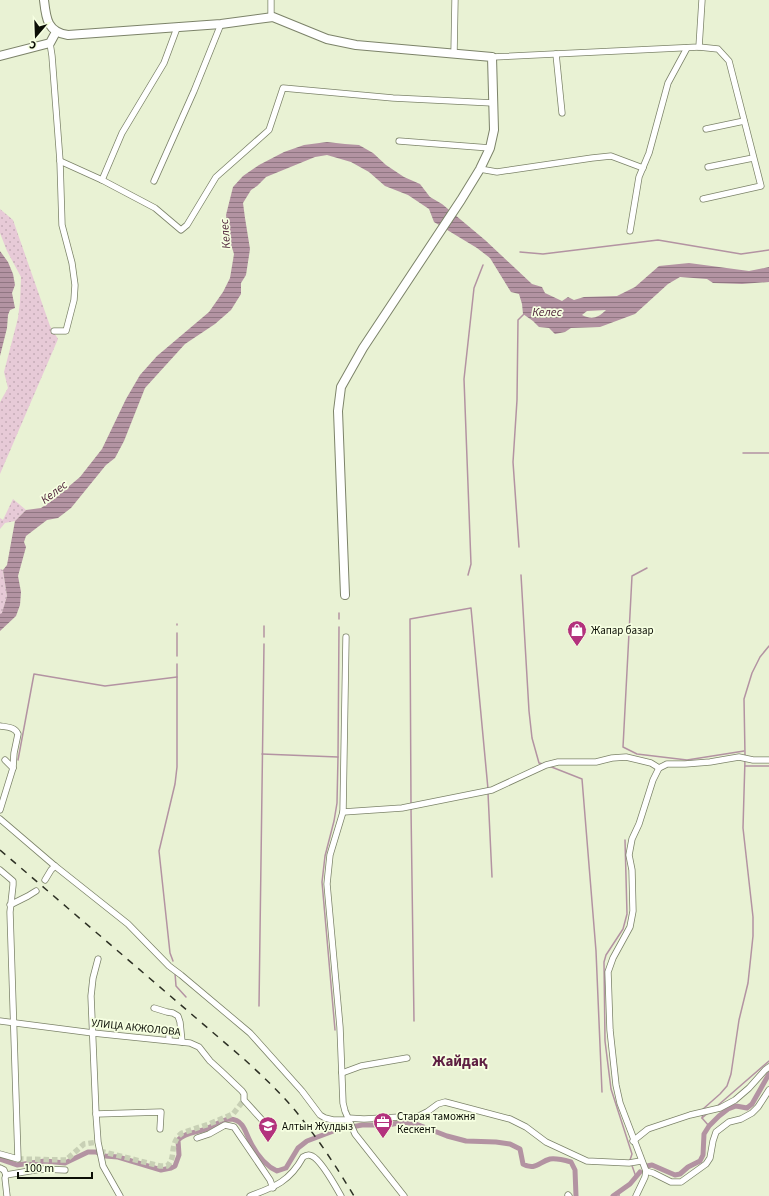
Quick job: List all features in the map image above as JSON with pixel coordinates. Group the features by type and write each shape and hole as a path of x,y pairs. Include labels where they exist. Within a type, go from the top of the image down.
{"street":[{"path":"44,0 50,25 56,32 68,35 177,28 273,17 327,39 356,45 492,57 699,47 718,49 729,61 761,186 703,199"},
{"path":"271,0 271,17"},
{"path":"454,54 455,0"},
{"path":"699,47 702,0"},
{"path":"154,181 194,91 221,24"},
{"path":"102,180 122,132 164,63 177,28"},
{"path":"54,331 66,331 74,300 75,285 72,263 62,225 60,161 50,43 56,32"},
{"path":"0,56 50,43"},
{"path":"630,231 639,177 649,153 668,83 687,48"},
{"path":"556,54 562,113"},
{"path":"345,595 338,411 341,387 363,348 461,200 480,169 490,148 494,130 492,57"},
{"path":"60,161 102,180 155,208 181,230 187,225 216,177 269,130 283,88 393,98 493,104"},
{"path":"706,129 744,120"},
{"path":"399,141 490,148"},
{"path":"480,169 497,172 611,156 643,168"},
{"path":"708,167 753,158"},
{"path":"346,637 343,812 330,855 327,884 340,1027 343,1103 355,1134 404,1196"},
{"path":"0,726 9,727 18,732 13,768 0,810"},
{"path":"343,812 402,808 492,790 546,764 558,762 596,762 612,758 626,757 651,763 659,768"},
{"path":"636,1196 645,1177 646,1171 620,1103 616,1085 610,1030 608,972 613,958 630,927 633,911 632,870 629,855 632,840 639,824 653,780 659,768 667,764 710,762 739,757 753,760 769,760"},
{"path":"5,760 13,768"},
{"path":"0,818 55,866 128,924 169,966 250,1033 309,1099 320,1115 325,1118 349,1121 419,1116 438,1104 446,1102 510,1119 526,1127 546,1142 587,1161 642,1161"},
{"path":"45,880 55,866"},
{"path":"0,870 13,881 14,885 10,905 18,1159 0,1154"},
{"path":"10,905 36,891"},
{"path":"98,959 92,986 96,1114 103,1166 120,1196"},
{"path":"154,1008 173,1013 178,1016 182,1042"},
{"name":"УЛИЦА АКЖОЛОВА","path":"0,1021 93,1033 190,1043 199,1047 210,1061 242,1091 244,1094 244,1100 272,1131"},
{"path":"169,1031 169,1040"},
{"path":"342,1073 361,1066 408,1058"},
{"path":"634,1141 648,1129 690,1115 720,1108 735,1100 749,1088 764,1070 769,1067"},
{"path":"646,1171 671,1182 681,1182 706,1164 710,1158 716,1132 729,1122 740,1119 752,1113 758,1107 769,1090"},
{"path":"96,1114 160,1112 160,1129"},
{"path":"197,1138 209,1134 225,1125 234,1126 270,1180 273,1188"},
{"path":"250,1196 273,1188 287,1178 297,1167 303,1157 309,1155 314,1157 319,1162 341,1196"},
{"path":"0,1168 4,1170 6,1175 7,1196"},
{"path":"6,1175 41,1169 65,1170"}],"shaded area":[{"path":"0,209 13,220 50,326 58,339 0,474 0,402 8,388 4,372 18,318 21,277 7,251 0,233"},
{"path":"13,499 26,510 15,521 5,523 0,529 0,518 3,520"},
{"path":"0,569 3,570 7,596 2,614 0,614"}],"water":[{"name":"Келес","path":"327,142 359,145 373,153 386,165 404,177 420,184 430,197 442,204 485,240 532,284 542,287 545,293 562,301 568,297 574,300 584,297 617,296 635,287 659,266 689,263 749,271 769,267 769,282 742,284 713,283 707,279 680,277 668,284 635,314 600,327 571,328 565,332 555,334 549,328 539,327 523,314 519,294 511,292 490,258 477,248 434,222 429,209 408,195 385,186 369,172 351,162 327,155 315,157 266,177 251,190 243,203 250,249 246,275 241,283 241,294 231,310 215,324 185,344 145,388 124,441 115,458 106,465 71,508 58,518 47,520 26,536 24,542 26,547 18,576 21,592 20,605 16,616 0,631 0,614 2,613 7,596 3,570 7,565 15,521 26,510 41,508 80,477 102,449 126,399 140,375 157,356 209,312 223,292 230,278 234,254 229,238 226,215 233,187 243,176 259,165 284,152 304,145","holes":["606,310 592,318 582,315 587,311"]},
{"path":"0,251 8,262 13,274 15,285 12,293 15,308 10,310 8,315 7,328 0,356"}],"waterway":[{"path":"520,252 543,254 658,240 741,254 769,250"},
{"path":"468,575 471,564 464,379 474,288 483,265"},
{"path":"519,547 513,462 517,400 518,320 524,314"},
{"path":"743,453 769,453"},
{"path":"647,568 632,576 623,747 637,754 687,760 744,751"},
{"path":"521,575 532,738 539,763 543,764"},
{"path":"411,805 410,619 471,608 488,789"},
{"path":"339,613 339,619"},
{"path":"264,626 264,637"},
{"path":"338,757 339,627"},
{"path":"177,633 177,656"},
{"path":"259,1006 264,644"},
{"path":"745,755 744,699 752,673 760,657 769,646"},
{"path":"173,961 170,953 159,851 175,784 177,767 177,664"},
{"path":"18,760 34,674 105,686 177,677"},
{"path":"262,754 338,757 337,803 325,856 322,882 335,1030"},
{"path":"703,1110 727,1086 731,1074 739,1020 748,983 753,936 753,917 743,828 745,759"},
{"path":"549,766 582,779 596,951 602,1092"},
{"path":"745,766 769,766"},
{"path":"488,793 492,877"},
{"path":"411,809 414,1021"},
{"path":"625,840 627,914 623,929 606,955 604,962 605,1041 611,1089 632,1154 630,1160 636,1177"},
{"path":"175,973 176,986 186,997"},
{"path":"716,1107 769,1061"},
{"path":"647,1166 652,1165 675,1175 680,1174 688,1167 700,1161 703,1155 704,1134 709,1126 728,1109 736,1106 747,1108 752,1104 769,1074"},
{"path":"702,1118 708,1113"},
{"path":"703,1114 702,1118 709,1126"},
{"path":"0,1159 17,1165 45,1161 65,1163 88,1152 96,1152 105,1156 118,1157 161,1170 175,1166 179,1155 178,1140 181,1137 206,1129 229,1119 238,1121 241,1124 260,1158 277,1171 286,1168 298,1148 307,1141 336,1130 362,1125 388,1125 403,1122 416,1124 447,1136 466,1141 510,1144 520,1149 523,1164 531,1167 550,1159 560,1159 571,1162 575,1170 576,1196"},
{"path":"613,1196 630,1184 640,1172"}],"tunnel":[{"path":"100,1151 160,1166 167,1166 172,1159 175,1142 182,1133 233,1114 244,1100"},
{"path":"18,1159 66,1160 84,1144 98,1142"}],"railway":[{"path":"0,850 245,1060 270,1084 294,1109 314,1135 354,1196"}],"place":[{"name":"Жапар базар","path":"577,647"},
{"name":"Старая таможня Кескент","path":"383,1139"},
{"name":"Алтын Жулдыз","path":"268,1143"}],"district":[{"name":"Жайдақ","path":"460,1061"}]}
